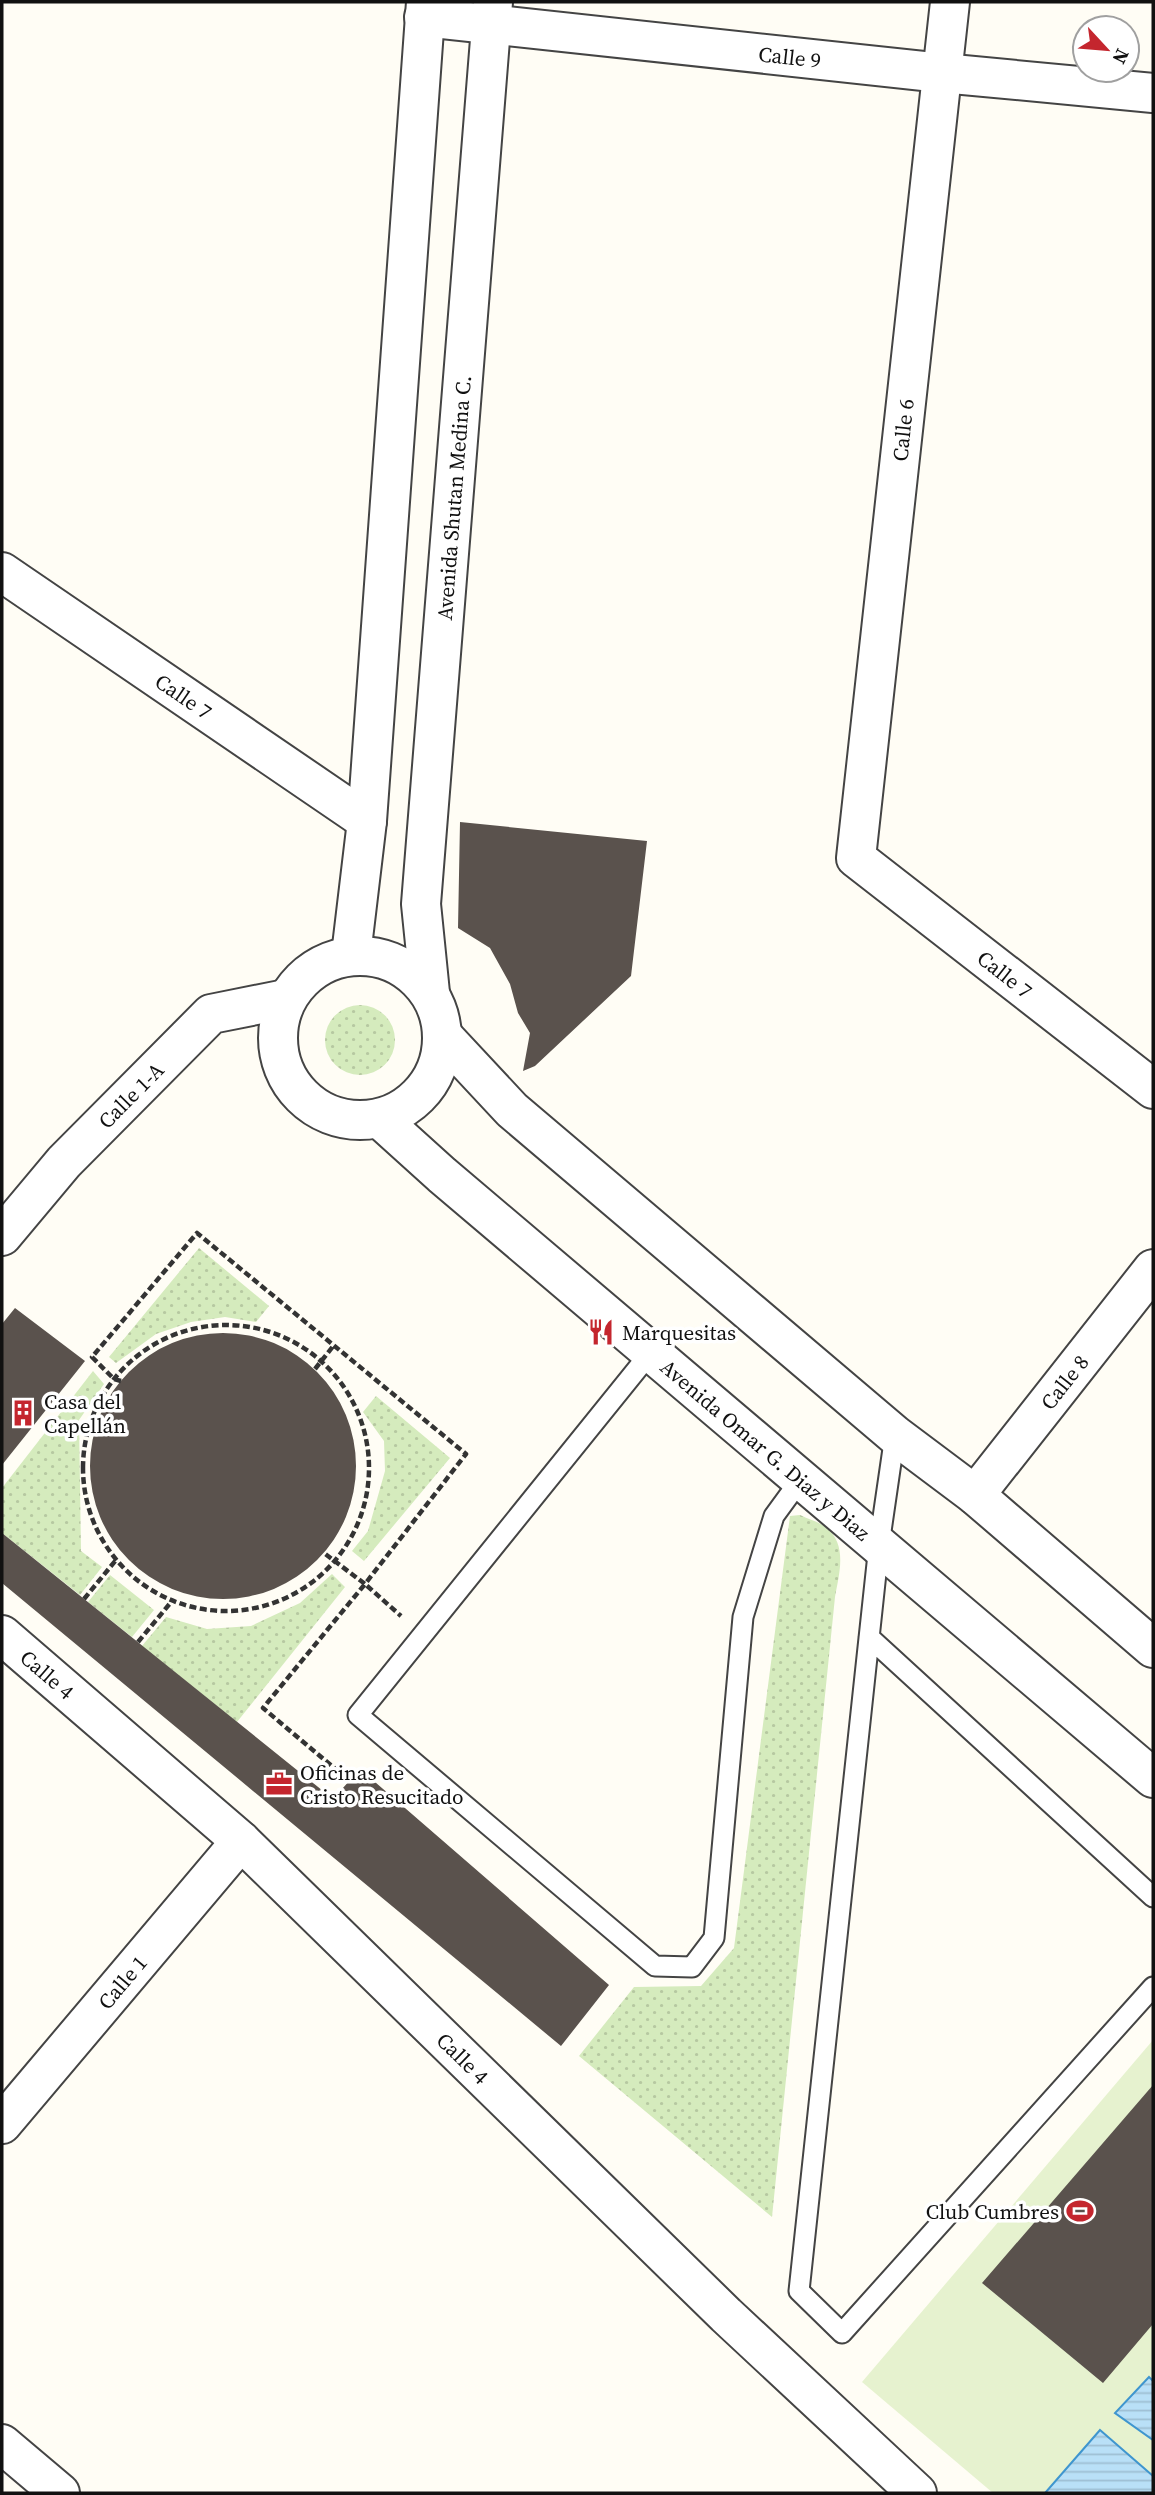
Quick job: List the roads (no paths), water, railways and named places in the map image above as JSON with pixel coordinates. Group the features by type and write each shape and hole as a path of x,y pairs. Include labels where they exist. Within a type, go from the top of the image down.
{"street":[{"name":"Calle 6","path":"856,858 950,2"},
{"name":"Calle 9","path":"425,10 492,14 942,74 1153,93"},
{"path":"351,955 367,821 425,10"},
{"name":"Avenida Shutan Medina C.","path":"430,993 422,904 492,14"},
{"name":"Calle 7","path":"2,572 367,821"},
{"name":"Calle 7","path":"856,858 1153,1089"},
{"path":"443,1036 438,1064 426,1088 405,1108 380,1119 355,1122 331,1117 308,1104 291,1086 281,1064 276,1039 286,999 313,969 351,955 382,957 409,970 430,993 443,1036 512,1110 895,1435 975,1495 1153,1648"},
{"name":"Calle 1-A","path":"2,1236 64,1162 211,1014 286,999"},
{"name":"Avenida Omar G. Diaz y Diaz","path":"380,1119 442,1175 1153,1778"},
{"name":"Calle 8","path":"975,1495 1153,1269"},
{"name":"Calle 4","path":"2,1635 241,1841 726,2315 916,2493"},
{"name":"Calle 1","path":"2,2124 241,1841"},
{"path":"2,2444 60,2493"}],"lane":[{"path":"651,1352 358,1715 655,1966 692,1966 714,1938 743,1618 774,1516 802,1479"},
{"path":"895,1435 879,1545 799,2291 842,2333 1153,1987"},
{"path":"869,1637 1153,1897"}],"water":[{"path":"1149,2377 1153,2381 1153,2440 1115,2413"},
{"path":"1100,2430 1153,2476 1153,2493 1045,2493"}],"place":[{"name":"Marquesitas","path":"601,1332"},
{"name":"Casa del Capellán","path":"23,1413"},
{"name":"Oficinas de Cristo Resucitado","path":"279,1784"},
{"name":"Club Cumbres","path":"1080,2211"}]}
